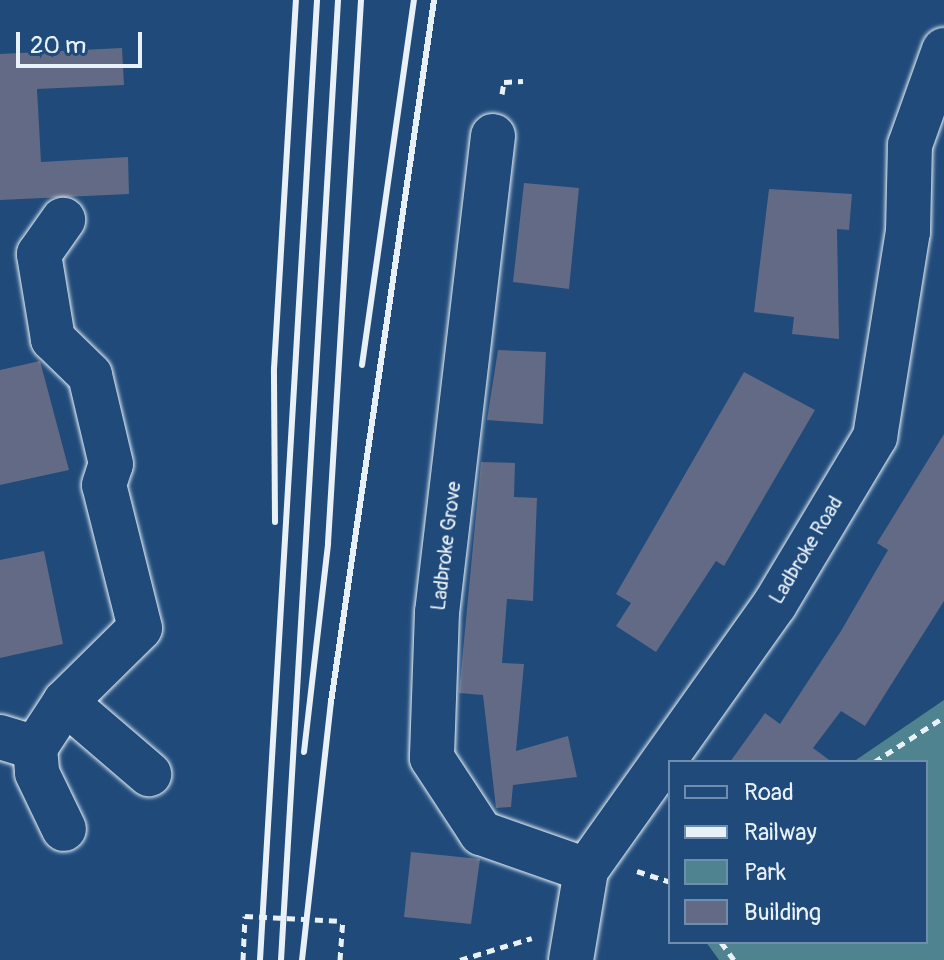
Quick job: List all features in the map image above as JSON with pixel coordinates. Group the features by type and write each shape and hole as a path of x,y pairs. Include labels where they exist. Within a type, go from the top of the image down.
{"street":[{"name":"Ladbroke Road","path":"572,943 586,870 775,604 875,437 908,232 910,145 938,92 944,50"},
{"name":"Ladbroke Grove","path":"493,136 437,612 432,758 481,833 586,870"},
{"path":"63,220 39,254 53,339 90,375 111,464 104,485 140,628 65,702 18,743 37,773 64,829"},
{"path":"65,702 149,774"}],"path":[{"path":"877,760 944,717"},
{"path":"243,960 245,916 343,921 340,960"},
{"path":"460,960 572,943"}],"green space":[{"path":"944,700 944,960 719,960 707,944 928,944 928,760 856,760"}],"building":[{"path":"122,48 124,85 37,89 41,162 128,157 129,194 0,200 0,54"},
{"path":"524,183 579,188 569,289 513,282"},
{"path":"769,189 852,194 849,230 837,229 839,339 792,334 794,317 754,312"},
{"path":"498,350 546,352 543,424 487,420"},
{"path":"40,361 69,470 0,485 0,370"},
{"path":"744,372 815,410 724,566 716,561 656,652 616,626 631,603 616,594"},
{"path":"944,434 944,601 865,726 841,711 813,748 829,760 731,760 765,713 780,724 841,631 888,550 877,543"},
{"path":"481,462 515,463 514,497 537,498 533,601 507,599 502,663 524,664 516,751 568,736 577,777 513,785 511,807 496,808 483,695 459,693"},
{"path":"44,551 63,644 0,658 0,560"},
{"path":"411,852 480,859 471,924 404,917"}],"railway":[{"path":"275,522 274,369 296,0"},
{"path":"260,960 317,0"},
{"path":"281,960 338,0"},
{"path":"304,752 328,543 361,0"},
{"path":"362,365 414,0"},
{"path":"302,960 331,702 434,0"}]}
